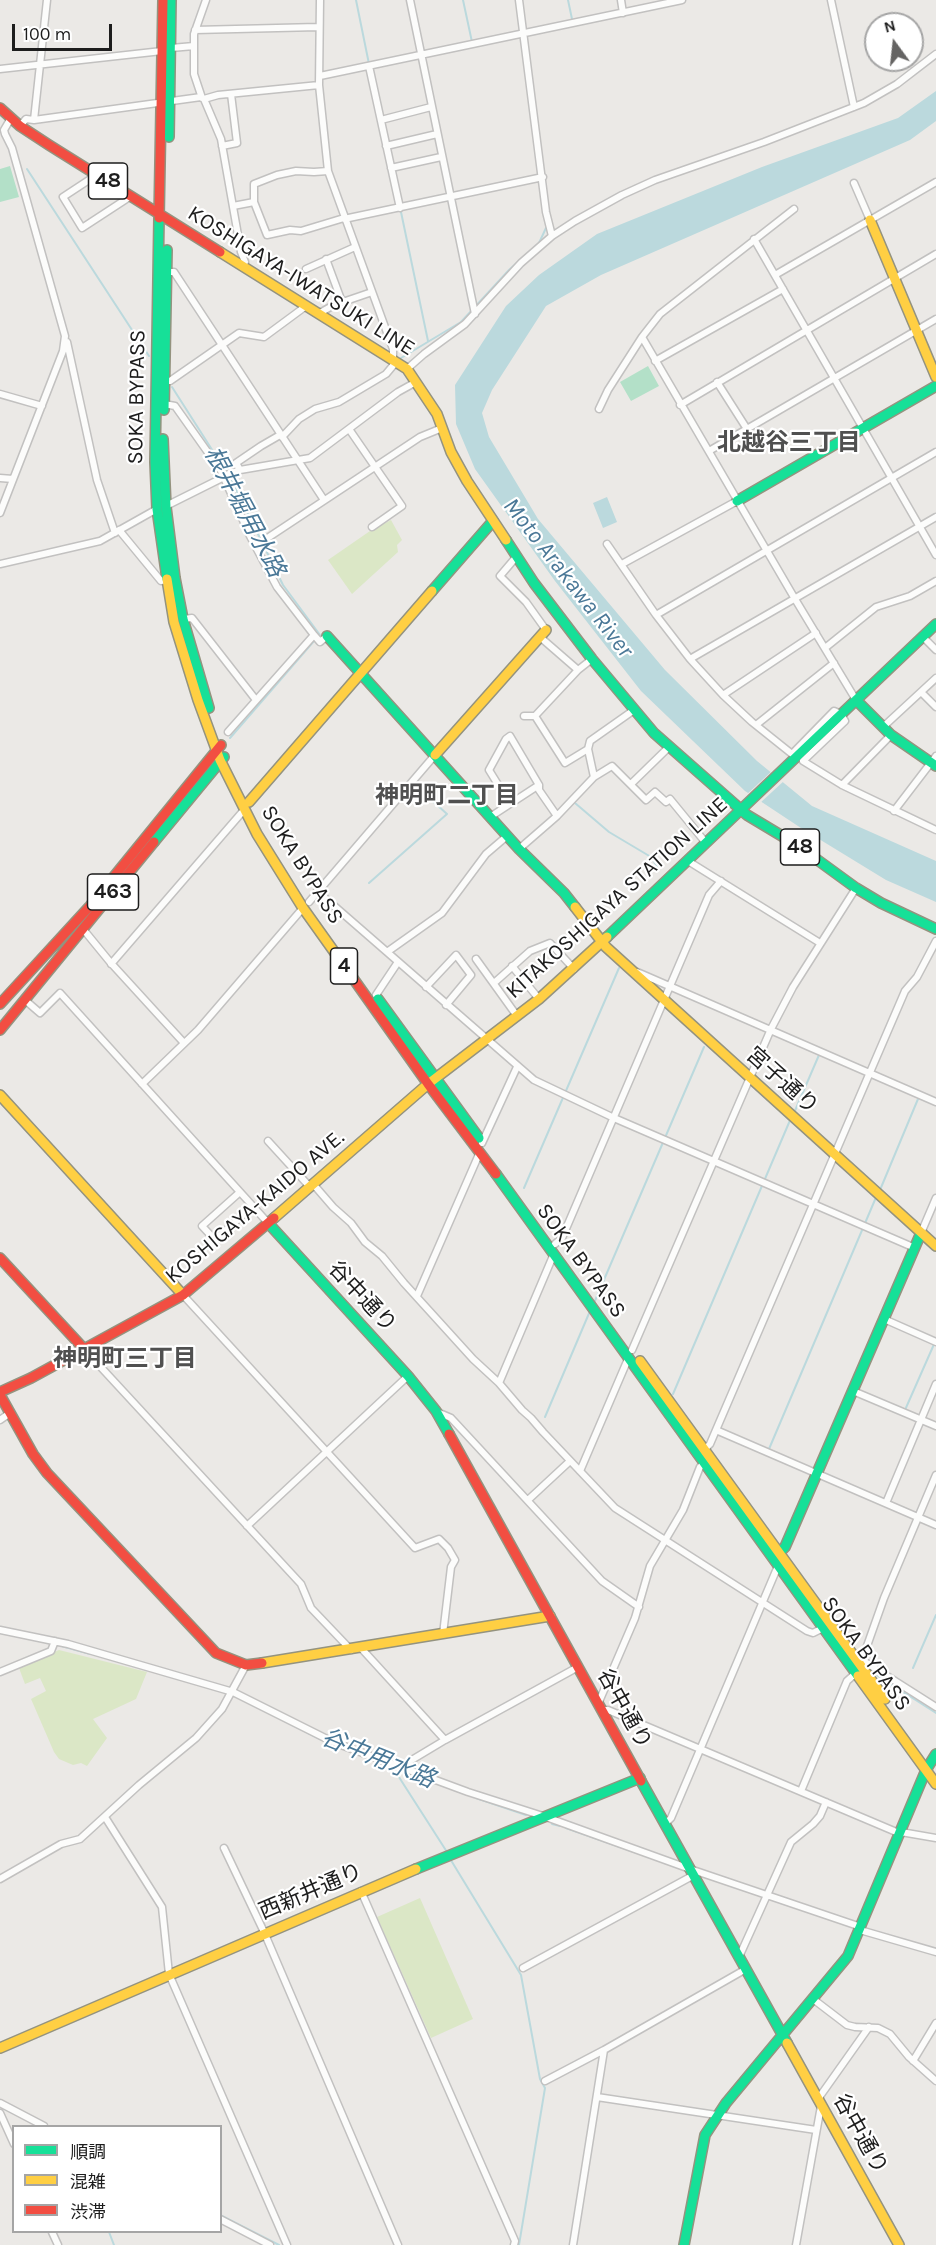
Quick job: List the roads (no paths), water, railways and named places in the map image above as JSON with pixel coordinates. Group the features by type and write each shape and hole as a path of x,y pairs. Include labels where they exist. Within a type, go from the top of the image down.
{"main road":[{"name":"SOKA BYPASS","path":"163,0 166,103 155,462 183,619 219,747"},
{"name":"SOKA BYPASS","path":"166,50 171,0"},
{"name":"KOSHIGAYA-IWATSUKI LINE","path":"0,108 20,126 407,369 437,414 457,465 540,592 654,733 743,808 856,888 901,914 936,930"},
{"name":"SOKA BYPASS","path":"163,216 167,272 162,508 166,580 174,622 188,670 223,757 247,806 306,905 428,1084 555,1244 704,1463 855,1674 931,1769"},
{"path":"870,220 936,377"},
{"path":"737,501 936,386"},
{"path":"247,806 494,520"},
{"name":"KITAKOSHIGAYA STATION LINE","path":"428,1084 539,999 574,969 936,624"},
{"path":"435,755 543,634"},
{"name":"宮子通り","path":"327,636 507,836 564,893 603,942 664,1001 936,1246"},
{"path":"856,700 891,735 934,762"},
{"name":"463","path":"0,1004 90,906 219,747"},
{"name":"463","path":"0,1030 223,757"},
{"name":"SOKA BYPASS","path":"306,905 436,1077 554,1256 705,1449 860,1662 931,1769 936,1784"},
{"name":"KOSHIGAYA-KAIDO AVE.","path":"0,1394 183,1295 428,1084"},
{"path":"0,1095 183,1295"},
{"name":"谷中通り","path":"268,1224 408,1376 436,1411 899,2245"},
{"path":"779,1553 785,1547 921,1233"},
{"path":"0,1258 85,1350"},
{"path":"0,1394 33,1454 47,1473 216,1653 246,1665 550,1616"},
{"path":"684,2245 702,2144 717,2116 848,1956 936,1754"},
{"name":"西新井通り","path":"0,2048 361,1891 640,1778"}],"street":[{"path":"34,120 47,0"},
{"path":"206,0 195,30 194,74 222,146 241,252 245,262 242,267"},
{"path":"237,470 236,463 281,436 299,419 315,410 339,402 386,374 394,361 393,349 328,171 319,85 320,0"},
{"path":"410,0 475,314"},
{"path":"519,0 546,212 552,236"},
{"path":"621,0 623,13"},
{"path":"320,76 682,0"},
{"path":"831,0 854,107"},
{"path":"195,30 318,27"},
{"path":"0,69 194,46"},
{"path":"407,369 475,314 521,263 552,236 600,207 655,180 765,142 854,107 897,84 936,54"},
{"path":"369,66 400,208"},
{"path":"20,126 26,119 34,120 319,85"},
{"path":"222,146 237,143 231,94"},
{"path":"381,120 431,107"},
{"path":"11,118 4,130 12,148 65,336 97,480 117,531 161,581 166,580"},
{"path":"386,146 437,134"},
{"path":"391,168 441,157"},
{"path":"328,171 285,172 254,184 254,202 267,235 290,230 301,231 344,219 543,177"},
{"path":"98,174 63,197 82,228 131,196"},
{"path":"775,275 936,182"},
{"path":"854,183 870,220"},
{"path":"233,206 254,202"},
{"path":"599,409 608,390 642,337 660,314 794,209"},
{"path":"754,239 936,555"},
{"path":"306,269 355,247"},
{"path":"680,405 936,254"},
{"path":"326,259 342,302"},
{"path":"167,272 174,272 324,500"},
{"path":"655,361 783,289"},
{"path":"318,314 342,302 372,292"},
{"path":"165,381 170,381 239,333 264,337 306,306"},
{"path":"709,451 936,319"},
{"path":"0,513 63,351 65,336"},
{"path":"642,337 766,551 856,700"},
{"path":"0,564 100,540 237,470 298,462 310,458 398,392 416,382"},
{"path":"717,382 747,429"},
{"path":"0,394 42,406"},
{"path":"164,404 175,406 224,477 250,536 277,587 320,642 327,636"},
{"path":"263,541 420,437 442,428"},
{"path":"349,429 402,506 372,527"},
{"path":"656,615 936,452"},
{"path":"0,478 13,479"},
{"path":"622,564 737,501"},
{"path":"690,659 936,517"},
{"path":"607,544 656,615 690,659 723,695 756,725 792,754 834,711 841,714 845,721 803,761 894,811 936,830"},
{"path":"517,556 500,576 526,602 543,634 578,670"},
{"path":"825,648 876,607 910,596 936,581"},
{"path":"183,619 192,618 256,700"},
{"path":"723,695 816,633"},
{"path":"228,732 314,635"},
{"path":"922,637 936,651"},
{"path":"524,717 535,716 578,670 592,659"},
{"path":"756,725 834,663"},
{"path":"883,727 936,678"},
{"path":"921,692 936,707"},
{"path":"594,777 588,749 590,741 634,710"},
{"path":"535,716 565,763 588,749"},
{"path":"842,784 891,735"},
{"path":"510,804 489,770 506,739 510,736 539,784 539,790 557,816"},
{"path":"631,784 670,746"},
{"path":"142,1084 184,1043 435,755"},
{"path":"894,811 934,762"},
{"path":"519,849 557,816 594,777 612,766 646,800 655,792 666,802 670,799 706,843"},
{"path":"490,817 539,784"},
{"path":"111,964 247,806"},
{"path":"387,952 442,913 486,854 507,836"},
{"path":"688,861 820,943"},
{"path":"555,1244 562,1238 709,895 721,881"},
{"path":"580,1471 771,1029 793,987 856,888"},
{"path":"317,891 486,1040 543,1085 915,1248"},
{"path":"83,929 111,964 184,1043"},
{"path":"705,1449 710,1444 905,991 917,977 936,941"},
{"path":"494,983 530,951 550,943 574,969"},
{"path":"426,987 456,955 471,975 446,1005"},
{"path":"476,959 517,1016"},
{"path":"376,995 398,962"},
{"path":"512,966 539,999"},
{"path":"631,970 936,1102"},
{"path":"25,1000 40,1013 60,993 268,1224"},
{"path":"417,1296 517,1066"},
{"path":"268,1141 351,1224 365,1242 382,1256 473,1359 499,1383 615,1508 807,1631 813,1633 823,1628"},
{"path":"240,1192 202,1226 215,1240 253,1206"},
{"path":"921,1233 935,1202"},
{"path":"499,1383 554,1256"},
{"path":"183,1295 415,1548 439,1539 448,1548 455,1560 451,1567 443,1634"},
{"path":"884,1319 936,1342"},
{"path":"85,1350 302,1584 311,1608 356,1649 444,1740"},
{"path":"247,1526 328,1453 408,1376"},
{"path":"886,1503 936,1384"},
{"path":"853,1391 936,1426"},
{"path":"436,1411 452,1418 602,1581 639,1607"},
{"path":"0,1419 10,1413"},
{"path":"716,1430 936,1525"},
{"path":"528,1500 570,1461"},
{"path":"704,1463 700,1467 683,1510 650,1566 639,1607 600,1707 901,1833 936,1838"},
{"path":"936,1475 884,1598 860,1662 936,1707"},
{"path":"665,1824 671,1818 778,1566"},
{"path":"0,1630 55,1641 232,1692 333,1742 400,1767 546,1817 692,1872 768,1895 860,1929 936,1952"},
{"path":"0,1672 51,1651 55,1641"},
{"path":"0,1879 61,1844 80,1839 196,1738 222,1709 246,1665"},
{"path":"400,1767 444,1740 578,1667"},
{"path":"801,1791 847,1681 855,1674"},
{"path":"739,1957 791,1842 820,1816 826,1802"},
{"path":"105,1817 162,1907 169,1974 287,2245"},
{"path":"224,1848 264,1932 398,2245"},
{"path":"522,1968 692,1872"},
{"path":"361,1891 515,2241 514,2245"},
{"path":"545,2081 746,1969"},
{"path":"813,1999 847,2025 878,2028 890,2034 913,2061 936,2081"},
{"path":"913,2061 936,2023"},
{"path":"796,2245 820,2102 869,2027"},
{"path":"573,2245 604,2050"},
{"path":"597,2097 816,2130"},
{"path":"0,2103 40,2125"},
{"path":"0,2113 12,2140"},
{"path":"222,2220 270,2245"}],"water":[{"name":"Moto Arakawa River","path":"936,91 936,121 910,140 601,275 546,306 492,390 482,413 489,437 538,519 665,670 757,761 812,806 936,861 936,902 886,880 745,791 641,691 555,581 475,469 456,424 455,385 506,306 539,275 597,234 762,167 898,118"},
{"path":"607,497 617,522 603,528 593,503"}],"waterway":[{"path":"356,0 369,64"},
{"path":"463,0 472,42"},
{"path":"568,0 572,19"},
{"path":"27,169 149,356"},
{"path":"401,212 428,341"},
{"path":"401,358 461,322 509,270 539,243 546,228"},
{"name":"根井堀用水路","path":"172,387 232,481 283,585 320,635"},
{"path":"230,738 314,641"},
{"path":"369,883 447,814 415,785"},
{"path":"575,803 609,832 651,857 659,869"},
{"path":"524,1188 619,968"},
{"path":"594,1303 704,1047"},
{"path":"794,1113 819,1055"},
{"path":"880,1190 918,1099"},
{"path":"673,1394 791,1118"},
{"path":"769,1449 877,1195"},
{"path":"545,1417 590,1311"},
{"path":"905,1410 935,1342"},
{"path":"913,1668 936,1615"},
{"name":"谷中用水路","path":"58,1645 90,1654"},
{"path":"875,1674 936,1713"},
{"name":"谷中用水路","path":"255,1706 322,1740"},
{"name":"谷中用水路","path":"341,1748 460,1792"},
{"path":"397,1774 447,1852"},
{"name":"谷中用水路","path":"476,1798 526,1815"},
{"name":"谷中用水路","path":"552,1824 560,1826"},
{"name":"谷中用水路","path":"566,1828 637,1853"},
{"path":"449,1857 521,1975 540,2079 545,2088 519,2245"},
{"path":"0,2107 13,2113"},
{"path":"222,2216 279,2245"},
{"path":"109,2233 114,2245"}],"district":[{"name":"北越谷三丁目","path":"789,443"},
{"name":"神明町二丁目","path":"447,796"},
{"name":"神明町三丁目","path":"125,1359"}]}
